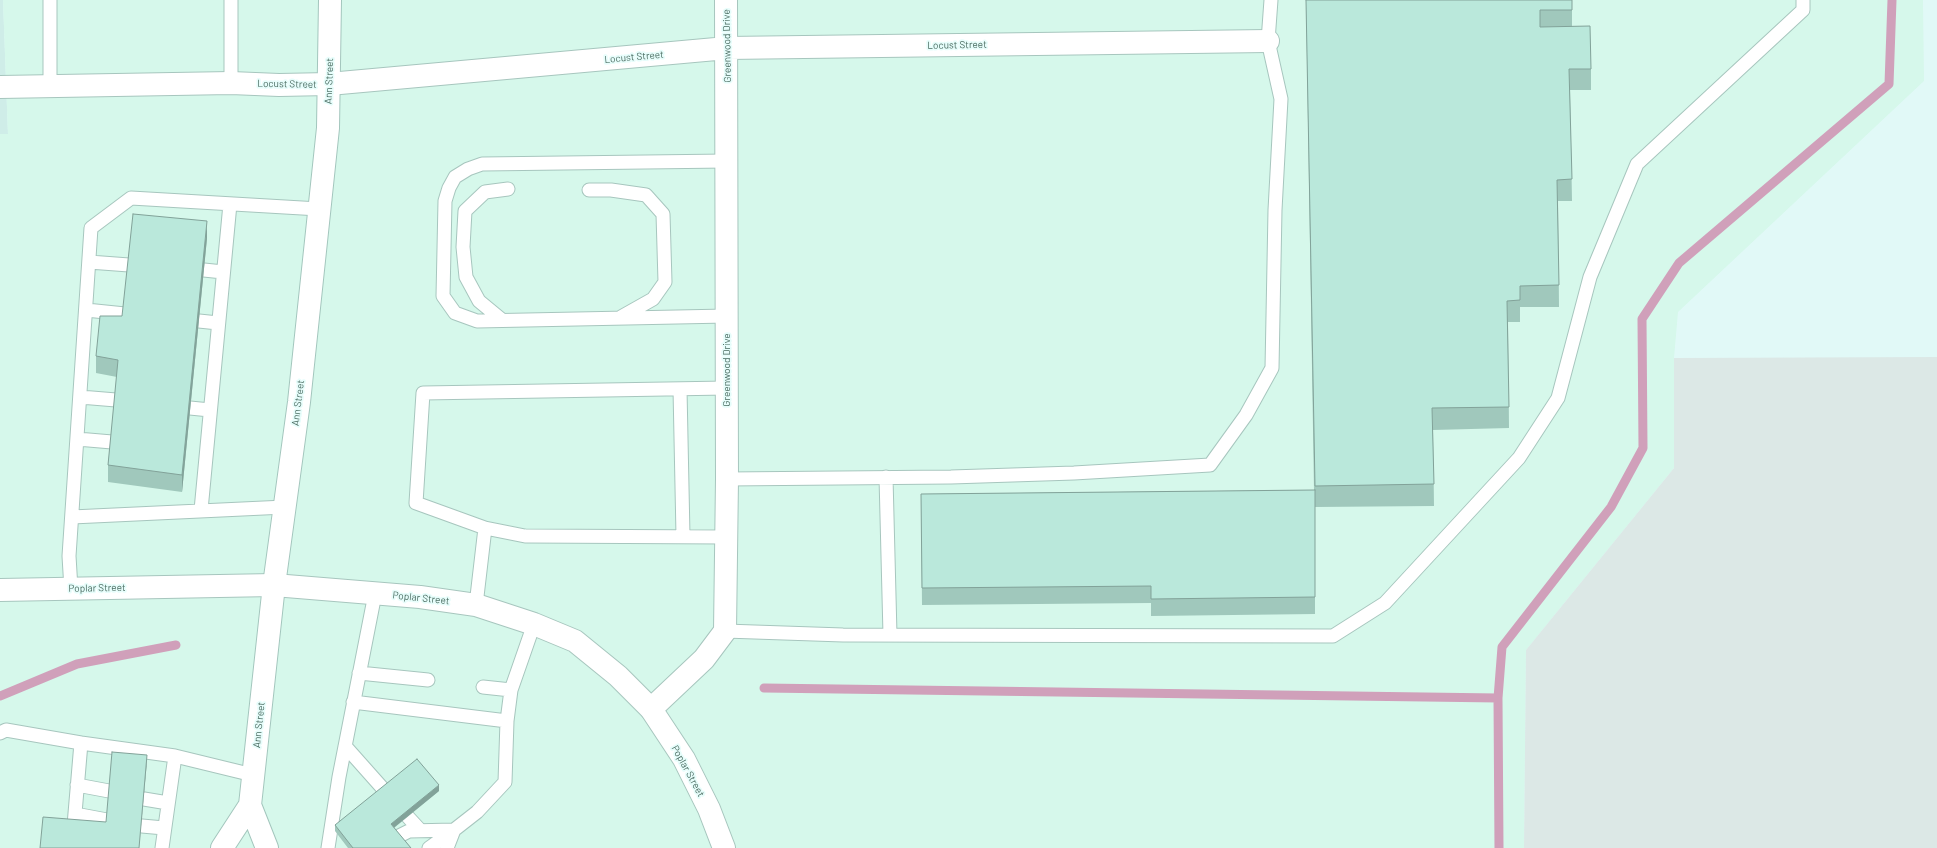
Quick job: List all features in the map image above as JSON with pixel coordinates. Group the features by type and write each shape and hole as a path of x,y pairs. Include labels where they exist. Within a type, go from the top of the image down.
{"street":[{"name":"Ann Street","path":"266,848 250,805 274,586 299,402 328,128 330,0"},
{"name":"Greenwood Drive","path":"725,631 727,479 726,0"},
{"name":"Locust Street","path":"0,87 231,83 278,85 329,84 727,48 1268,41"},
{"name":"Poplar Street","path":"0,590 274,586 420,597 476,605 534,624 575,641 618,676 651,710 684,759 709,809 724,848"},
{"path":"651,710 704,659 725,631"},
{"name":"Ann Street","path":"222,848 250,805"}],"lane":[{"path":"50,0 50,86"},
{"path":"231,0 231,83"},
{"path":"727,479 1074,473 1210,465 1246,415 1272,368 1275,210 1282,99 1268,41 1270,0"},
{"path":"725,631 890,635 1333,636 1385,603 1519,458 1558,398 1590,278 1637,164 1802,10 1803,0"},
{"path":"727,161 482,164 468,169 455,177 449,188 445,201 443,296 455,313 477,320 727,316"},
{"path":"502,320 480,300 466,277 464,240 465,211 485,192 508,189"},
{"path":"589,190 611,190 646,195 663,214 665,282 653,300 620,318"},
{"path":"71,588 69,556 92,228 131,198 319,209"},
{"path":"201,510 230,204"},
{"path":"89,262 129,265"},
{"path":"204,270 223,272"},
{"path":"86,310 125,314"},
{"path":"199,320 218,323"},
{"path":"726,537 525,536 485,528 416,503 423,393 727,388"},
{"path":"680,389 683,536"},
{"path":"80,397 116,400"},
{"path":"190,408 210,410"},
{"path":"77,439 112,442"},
{"path":"886,477 890,635"},
{"path":"72,517 285,506"},
{"path":"476,605 485,528"},
{"path":"328,848 353,702 375,594"},
{"path":"429,848 477,812 505,782 507,721 511,690 534,624"},
{"path":"359,673 428,680"},
{"path":"483,687 511,690"},
{"path":"353,702 507,721"},
{"path":"0,733 6,730 81,743 175,756 253,775"},
{"path":"81,743 74,820 107,820"},
{"path":"345,746 385,792"},
{"path":"162,848 175,756"},
{"path":"77,785 109,792"},
{"path":"144,799 168,803"},
{"path":"408,817 420,830"},
{"path":"142,826 164,828"},
{"path":"397,837 409,831 454,830"},
{"path":"447,848 454,830"}],"shaded area":[{"path":"0,0 3,0 8,134 0,134"},
{"path":"3,0 1923,0 1924,81 1678,312 1674,358 1674,468 1526,650 1524,848 0,848 0,134 8,134"},
{"path":"1937,357 1937,848 1524,848 1526,650 1674,468 1674,358"}],"building":[{"path":"1306,0 1572,0 1572,10 1540,10 1540,27 1590,26 1591,69 1569,69 1572,179 1557,180 1559,285 1520,286 1520,300 1507,301 1509,407 1432,408 1434,484 1315,486"},
{"path":"133,214 207,221 182,475 108,465 118,360 96,356 100,316 122,316"},
{"path":"1315,490 1315,597 1151,599 1151,586 922,588 921,494"},
{"path":"112,752 147,755 139,848 40,848 43,817 106,822"},
{"path":"417,759 439,785 391,824 411,848 353,848 335,825"}],"waterway":[{"path":"1499,848 1498,698 1502,647 1611,507 1643,448 1642,319 1679,263 1889,84 1892,0"},
{"path":"0,696 77,664 176,645"},
{"path":"764,688 1498,698"}]}
